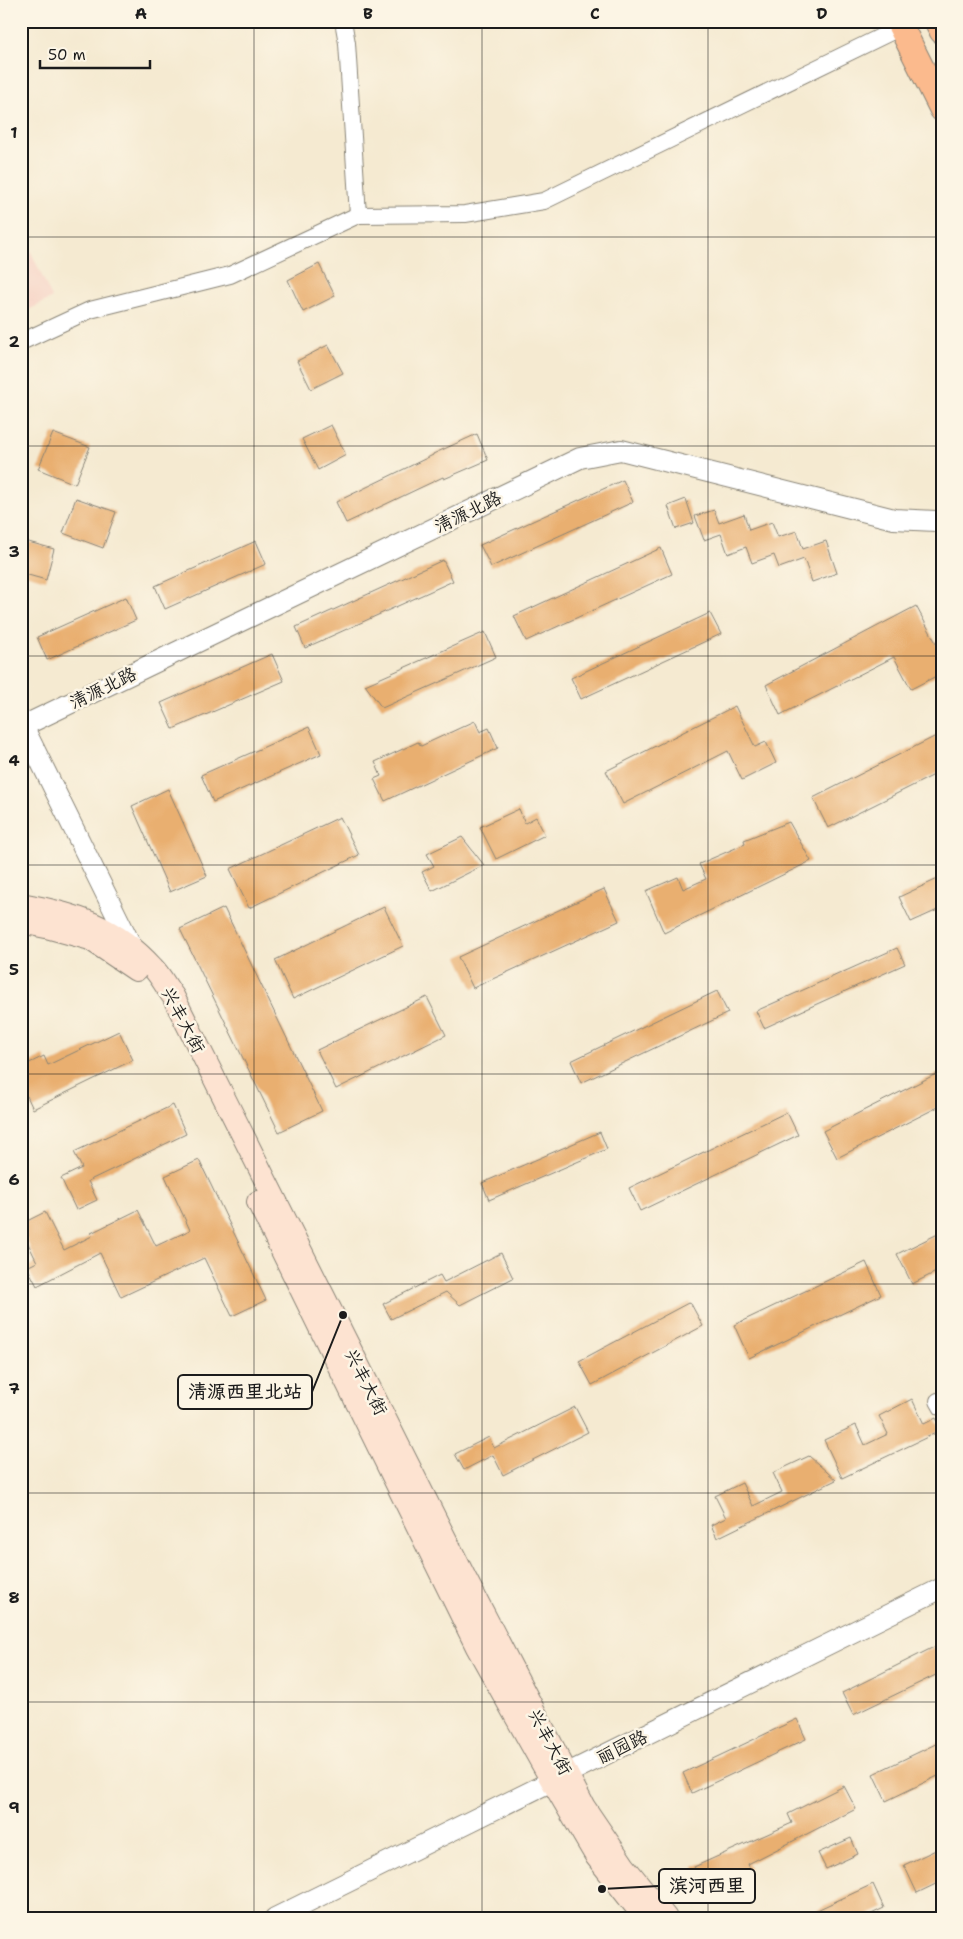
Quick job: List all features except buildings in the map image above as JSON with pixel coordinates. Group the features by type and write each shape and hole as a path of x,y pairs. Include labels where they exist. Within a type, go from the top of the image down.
{"main road":[{"path":"937,21 942,31"},
{"path":"899,24 942,109"},
{"name":"兴丰大街","path":"21,904 74,915 105,928 154,968 173,996 461,1571 596,1856 645,1918"},
{"name":"兴丰大街","path":"21,922 46,926 90,939 136,970 154,993 185,1051 473,1638 559,1778 584,1807 624,1866 666,1918"}],"street":[{"path":"343,21 347,43 358,215"},
{"path":"21,342 90,310 230,275 358,215 465,214 544,201 899,24"},
{"name":"清源北路","path":"22,727 580,458 621,450 894,519 942,520"},
{"path":"22,727 133,949"},
{"name":"丽园路","path":"275,1918 942,1588"}],"shaded area":[{"path":"21,230 52,298 21,314"},
{"path":"942,569 942,593 933,574"}],"place":[{"name":"清源西里北站","path":"343,1315"},
{"name":"滨河西里","path":"602,1889"}]}
